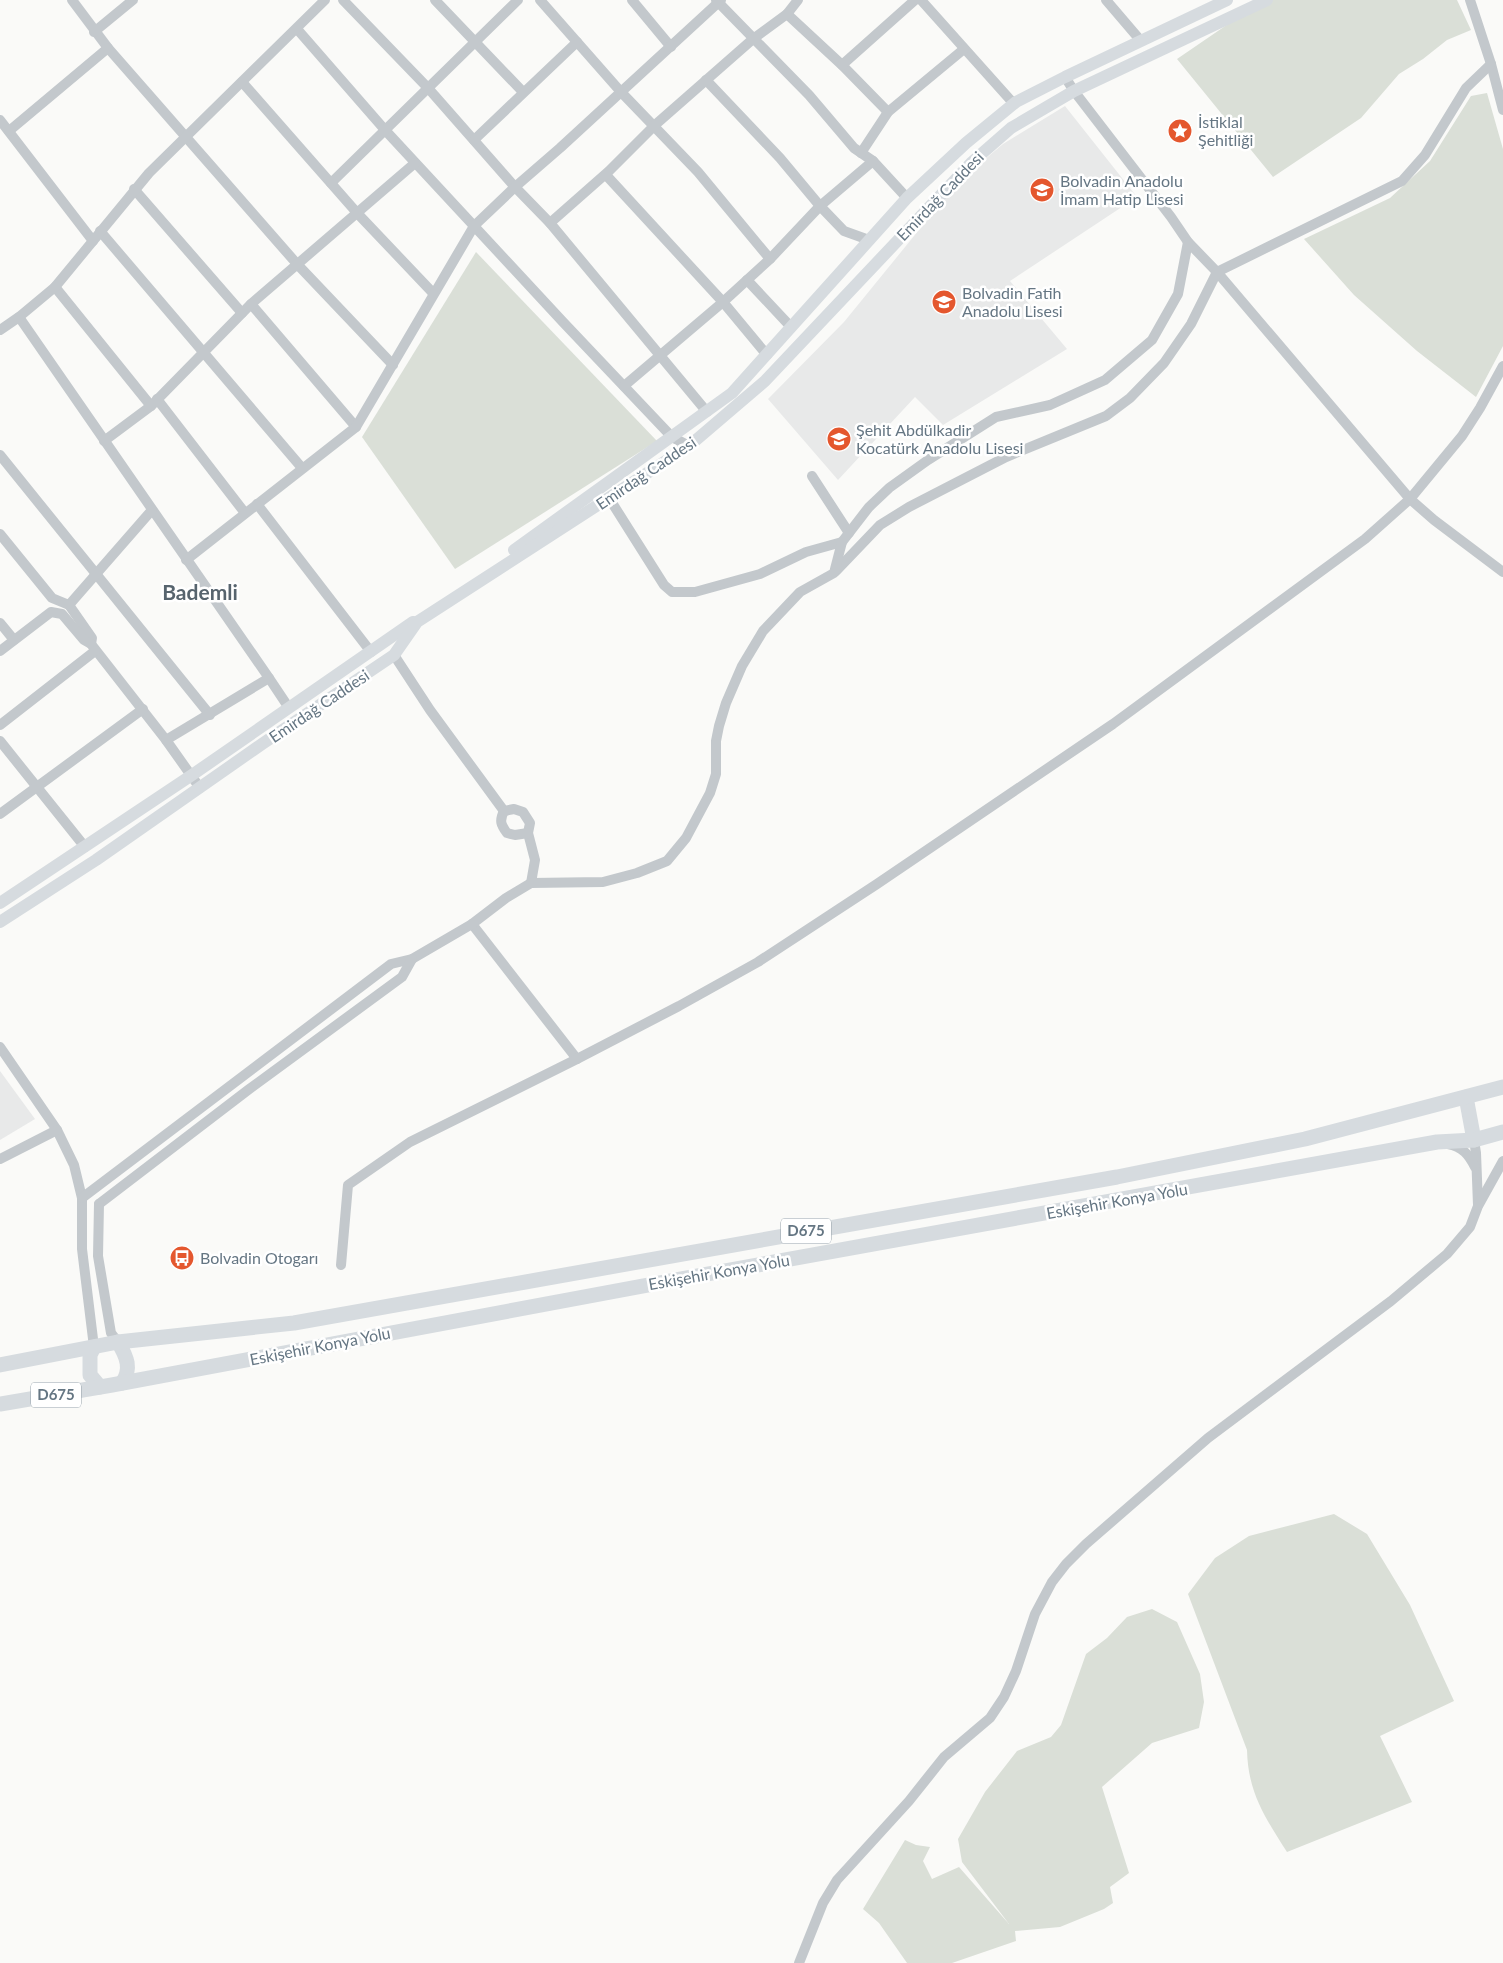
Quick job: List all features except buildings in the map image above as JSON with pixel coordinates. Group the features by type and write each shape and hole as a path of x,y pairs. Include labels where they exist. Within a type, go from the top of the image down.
{"highway":[{"name":"D675","path":"0,1365 118,1342 294,1323 1117,1177 1305,1139 1503,1087"},
{"path":"1466,1097 1474,1140"},
{"name":"Eskişehir Konya Yolu","path":"111,1385 1437,1142 1474,1140 1503,1132"},
{"path":"94,1347 90,1355 90,1375 111,1385 127,1376 127,1360 118,1342"},
{"name":"D675","path":"0,1404 111,1385"}],"main road":[{"name":"Emirdağ Caddesi","path":"0,903 192,775 371,652 732,394 907,198 966,143 1014,104 1227,0"},
{"name":"Emirdağ Caddesi","path":"0,922 96,860 394,655 417,622 689,446 766,381 971,163 1011,128 1074,91 1251,3 1267,0"}],"street":[{"path":"72,0 94,32 297,264 393,365"},
{"path":"94,32 133,0"},
{"path":"0,330 19,318 54,286 134,189 186,135 325,0"},
{"path":"343,0 428,88 515,187 550,223 706,412"},
{"path":"435,0 523,92"},
{"path":"331,183 518,0"},
{"path":"540,0 621,92 655,125 698,172 770,259"},
{"path":"632,0 671,47"},
{"path":"550,223 606,175 655,125 706,80 753,39 787,14 798,0"},
{"path":"842,66 915,0"},
{"path":"922,0 1014,104"},
{"path":"1106,0 1141,41"},
{"path":"1470,0 1491,64 1503,110"},
{"path":"186,560 356,427 474,226 719,1 753,39 809,94 854,148 872,161 907,198"},
{"path":"787,14 888,112"},
{"path":"297,29 415,163 624,386 672,437 689,446"},
{"path":"474,140 577,42"},
{"path":"9,131 108,48"},
{"path":"861,153 888,112 964,49"},
{"path":"82,1198 390,964 412,959 472,924 506,898 531,883 603,882 637,873 667,861 686,838 710,793 716,774 716,741 719,726 726,703 742,666 763,631 800,592 834,573 880,525 909,507 1006,457 1106,416 1130,398 1164,363 1191,324 1217,272 1402,181 1425,155 1466,88 1491,64"},
{"path":"1066,77 1074,91 1188,242 1217,272 1410,499 1434,520 1503,572"},
{"path":"706,80 780,158 820,206 844,230 869,240"},
{"path":"242,82 358,214 434,293"},
{"path":"0,120 92,241"},
{"path":"624,386 723,302 770,259 820,206 872,161"},
{"path":"104,441 154,403 251,304 358,214 415,163"},
{"path":"606,175 723,302 767,354"},
{"path":"134,189 242,313"},
{"path":"100,232 302,468"},
{"path":"834,573 842,542 869,507 889,488 928,460 996,417 1050,405 1105,380 1152,340 1178,294 1188,242"},
{"path":"747,280 791,327"},
{"path":"54,286 245,513"},
{"path":"251,304 356,427"},
{"path":"19,318 289,708"},
{"path":"341,1265 348,1185 410,1142 578,1059 758,962 1113,724 1365,539 1410,499 1462,436 1503,366"},
{"path":"0,456 210,715"},
{"path":"812,476 849,532"},
{"path":"609,498 664,585 672,592 695,592 760,574 806,552 842,542"},
{"path":"257,504 371,652"},
{"path":"69,605 152,510"},
{"path":"0,534 52,598 69,605 92,638 93,648"},
{"path":"0,651 51,612 62,614 93,648 142,709 200,788"},
{"path":"0,623 14,640"},
{"path":"0,725 93,648"},
{"path":"394,655 430,710 504,811"},
{"path":"166,740 269,678"},
{"path":"0,814 142,709"},
{"path":"0,741 85,847"},
{"path":"528,832 515,835 507,833 501,825 500,818 504,811 514,809 523,812 530,823 528,832 536,860 531,883"},
{"path":"472,924 578,1059"},
{"path":"100,1204 248,1090 402,978 412,959"},
{"path":"0,1047 57,1130 74,1165 82,1198 82,1249 94,1347"},
{"path":"0,1159 57,1130"},
{"path":"1474,1140 1478,1206"},
{"path":"1437,1142 1457,1146 1468,1154 1477,1171"},
{"path":"799,1963 824,1903 837,1880 908,1801 944,1757 990,1718 1004,1697 1016,1671 1035,1614 1052,1582 1066,1564 1086,1544 1208,1438 1391,1301 1447,1254 1470,1227 1478,1206 1503,1162"},
{"path":"82,1198 100,1204"},
{"path":"100,1204 98,1256 111,1333 118,1342"}],"shaded area":[{"path":"1266,0 1457,0 1471,30 1447,40 1423,59 1399,74 1361,118 1273,177 1177,59"},
{"path":"1487,93 1503,149 1503,346 1476,397 1417,351 1354,295 1304,239 1390,198 1430,161 1471,96"},
{"path":"1065,106 1137,197 1010,281 1067,349 943,425 915,397 838,480 768,399 844,322 958,182 1003,144"},
{"path":"476,252 657,441 455,569 362,437"},
{"path":"0,1071 35,1119 0,1140"},
{"path":"1334,1514 1367,1534 1410,1605 1454,1701 1380,1736 1412,1802 1287,1852 1265,1816 1254,1792 1247,1750 1188,1594 1215,1558 1249,1536"},
{"path":"1152,1609 1177,1622 1200,1674 1204,1702 1199,1728 1152,1743 1102,1787 1129,1873 1110,1887 1113,1903 1104,1909 1060,1927 1015,1931 1016,1941 952,1963 907,1963 879,1923 863,1909 905,1840 916,1845 930,1847 923,1861 932,1879 959,1867 1009,1924 962,1862 958,1839 985,1792 1017,1751 1051,1737 1061,1725 1086,1654 1107,1638 1127,1617"}],"place":[{"name":"İstiklal Şehitliği","path":"1180,131"},
{"name":"Bolvadin Anadolu İmam Hatip Lisesi","path":"1042,190"},
{"name":"Bolvadin Fatih Anadolu Lisesi","path":"944,302"},
{"name":"Şehit Abdülkadir Kocatürk Anadolu Lisesi","path":"839,439"},
{"name":"Bolvadin Otogarı","path":"182,1258"}],"district":[{"name":"Bademli","path":"200,593"}]}
